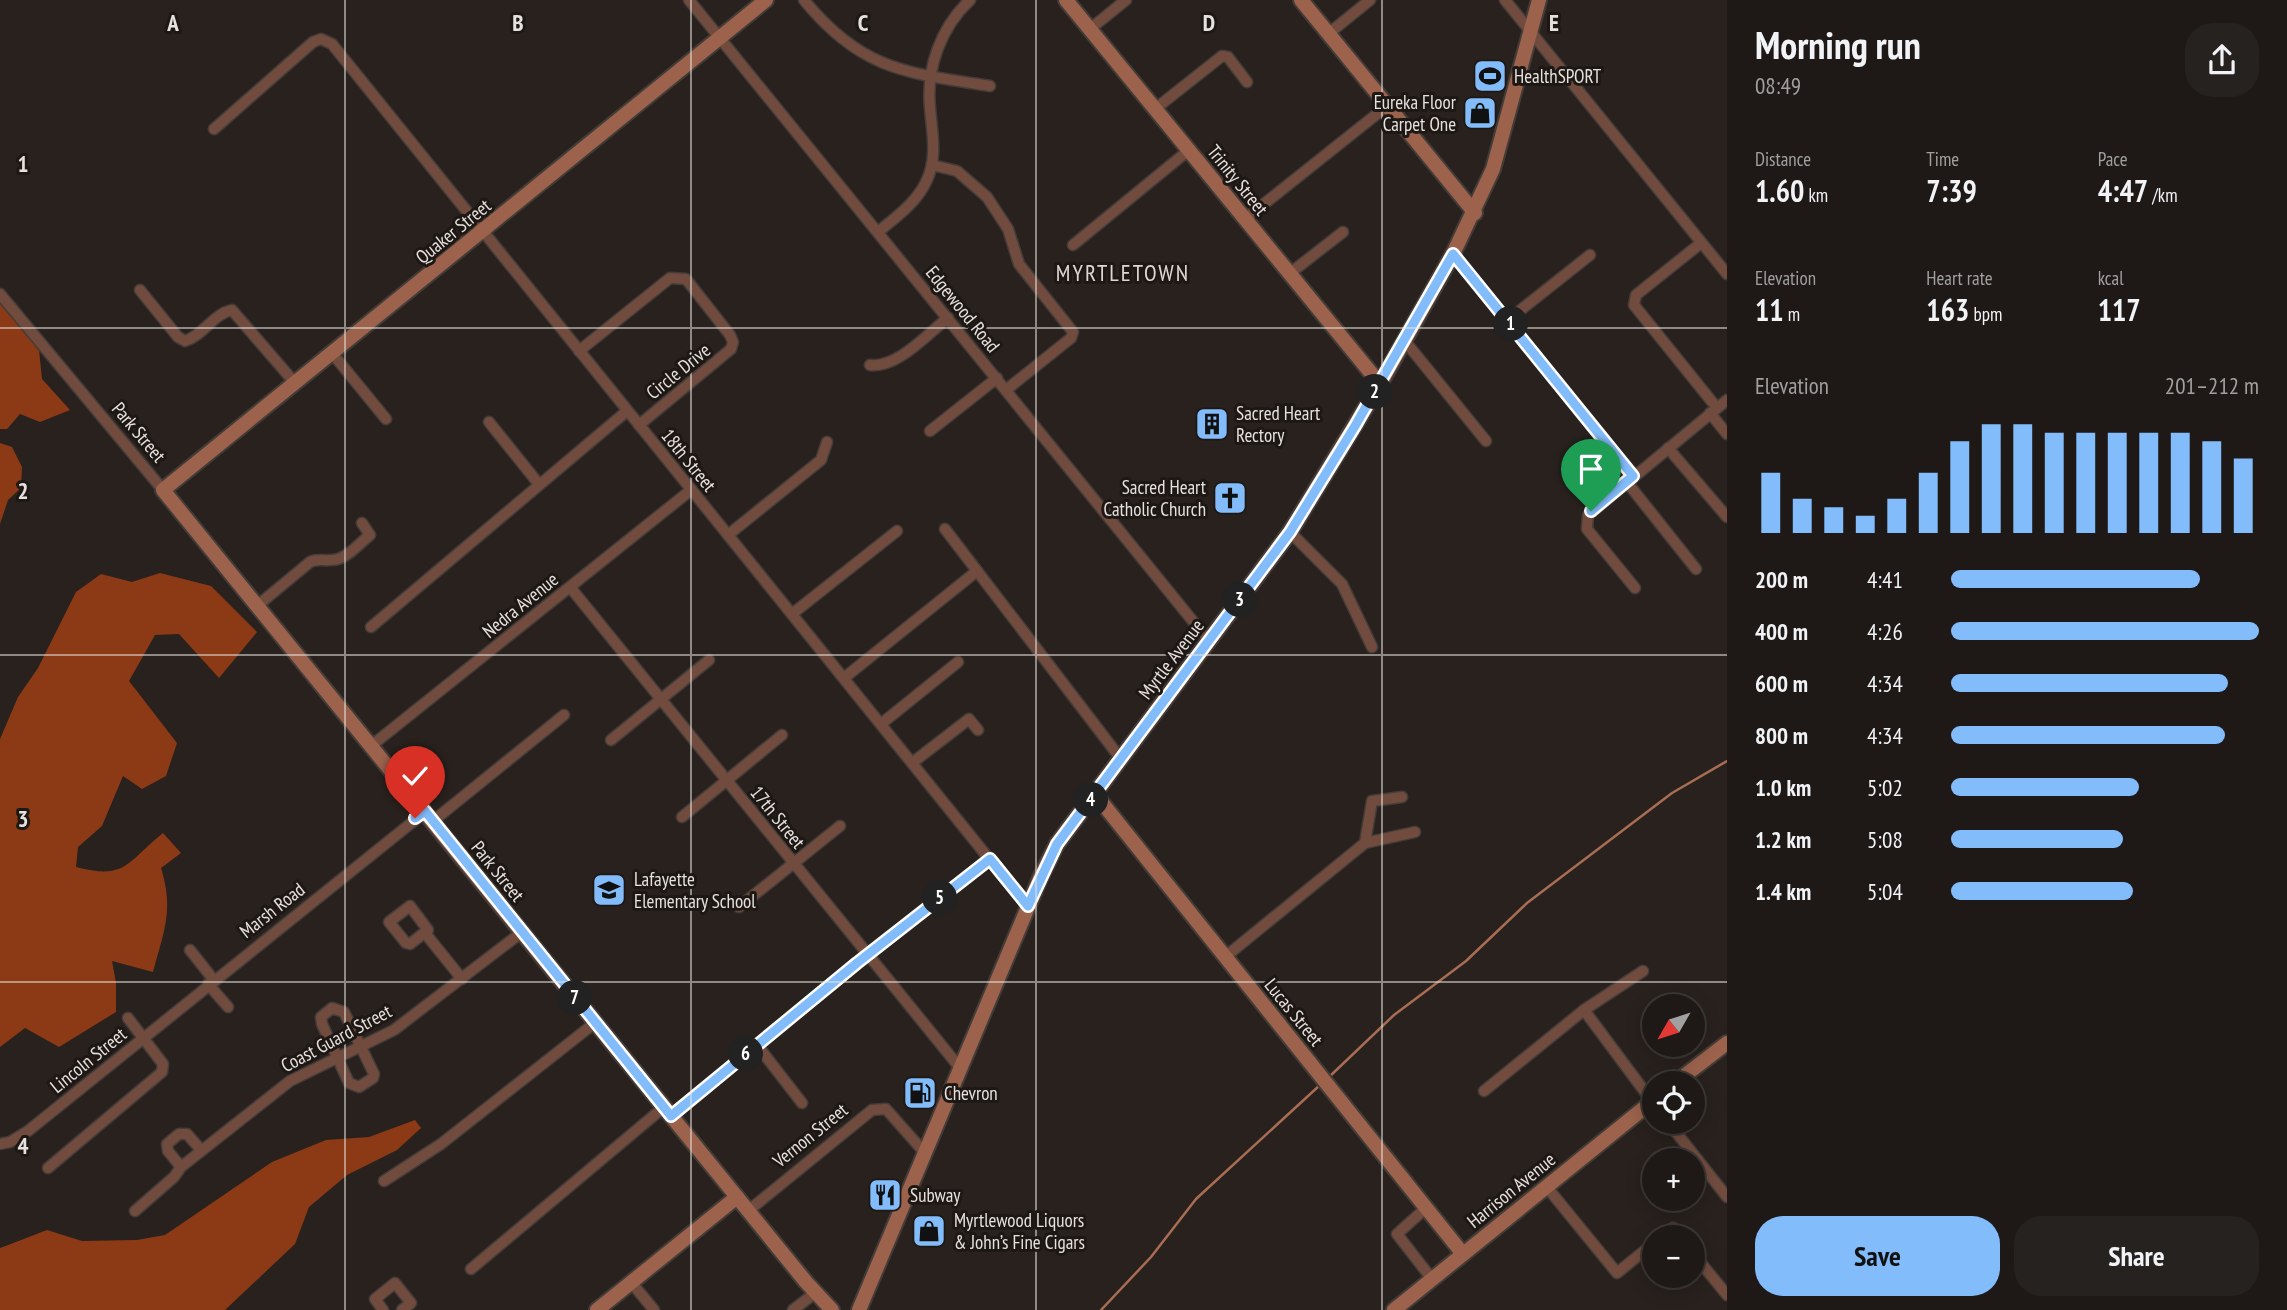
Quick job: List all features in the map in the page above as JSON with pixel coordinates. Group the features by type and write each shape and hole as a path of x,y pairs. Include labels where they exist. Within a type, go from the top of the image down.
{"street":[{"name":"Edgewood Road","path":"690,0 1209,641"},
{"name":"Quaker Street","path":"163,490 766,0"},
{"path":"804,0 837,37 886,66 989,86"},
{"path":"878,232 915,200 932,165 930,76 946,31 970,0"},
{"name":"Trinity Street","path":"1066,0 1380,384"},
{"path":"1090,29 1126,0"},
{"path":"1301,0 1475,213"},
{"path":"1328,34 1370,0"},
{"path":"1505,0 1727,274"},
{"name":"Myrtle Avenue","path":"859,1310 1028,906 1057,844 1290,532 1380,384 1475,213 1501,145 1539,0"},
{"name":"18th Street","path":"214,129 313,42 321,39 332,44 1028,906"},
{"path":"1155,109 1222,56 1228,57 1247,82"},
{"path":"1245,219 1387,106"},
{"path":"1073,245 1189,150"},
{"path":"932,165 957,171 987,197 1008,229 1019,264 1073,335 1006,390"},
{"path":"1289,274 1343,232"},
{"path":"1701,243 1636,295 1634,305 1714,411 1727,434"},
{"path":"1453,254 1508,320 1696,569"},
{"path":"1508,320 1590,255"},
{"name":"Circle Drive","path":"579,351 670,278 686,279 730,335 733,342 731,349 639,425"},
{"path":"140,290 178,337 185,341 224,312 232,310 295,383"},
{"name":"Park Street","path":"0,294 372,746 815,1293 832,1310"},
{"path":"870,365 880,366 893,360 948,318"},
{"path":"1404,340 1486,441"},
{"path":"332,353 386,419"},
{"path":"930,431 997,378"},
{"path":"1635,588 1587,529 1588,515 1727,400"},
{"path":"371,627 538,483 628,411"},
{"path":"489,422 538,483"},
{"path":"728,536 821,460 827,442"},
{"path":"1668,448 1727,517"},
{"name":"Nedra Avenue","path":"372,746 691,490"},
{"path":"257,607 310,562 318,558 337,559 357,546 370,535 362,523"},
{"path":"944,529 1121,759"},
{"path":"792,614 897,531"},
{"path":"1290,532 1342,584 1372,646"},
{"path":"844,678 977,571"},
{"name":"17th Street","path":"570,587 960,1068"},
{"path":"611,740 709,660"},
{"path":"881,724 958,662"},
{"path":"429,816 564,715"},
{"path":"912,763 969,719 978,730"},
{"path":"682,817 782,735"},
{"name":"Lucas Street","path":"1095,794 1463,1254"},
{"path":"1364,843 1372,801 1402,797"},
{"name":"Marsh Road","path":"144,1038 211,981 429,816"},
{"path":"739,907 840,826"},
{"path":"1225,957 1364,843 1415,832"},
{"path":"471,1269 990,859"},
{"name":"Coast Guard Street","path":"135,1211 201,1150 290,1081 394,1030 522,932"},
{"path":"425,933 462,979"},
{"path":"190,950 228,1007"},
{"path":"1484,1091 1584,1010 1643,971"},
{"path":"331,1008 344,1012 374,1074 373,1078 359,1087 349,1083 337,1058 321,1017 331,1008"},
{"path":"1584,1010 1642,1087"},
{"path":"128,1018 144,1038"},
{"path":"384,1181 441,1144 596,1022"},
{"name":"Lincoln Street","path":"0,1144 10,1142 28,1130 144,1038 163,1064 162,1072 48,1168"},
{"path":"1691,1071 1727,1043"},
{"path":"757,1045 802,1103"},
{"name":"Vernon Street","path":"748,1211 872,1110 880,1107 886,1109 925,1153"},
{"name":"Harrison Avenue","path":"1394,1310 1642,1111"},
{"path":"181,1167 168,1151 167,1144 179,1134 187,1134 201,1150"},
{"path":"1678,1134 1726,1193"},
{"path":"1546,1186 1617,1273 1642,1253"},
{"path":"597,1310 737,1197"},
{"path":"1427,1207 1397,1234 1432,1279"},
{"path":"1705,1268 1727,1295"},
{"path":"631,1282 654,1310"},
{"path":"383,1310 375,1299 395,1283 411,1303 402,1310"},
{"path":"793,1310 815,1293"}],"shaded area":[{"path":"0,302 39,350 42,379 70,410 40,422 20,414 7,429 0,429"},
{"path":"0,443 12,447 22,467 21,488 8,500 0,524"},
{"path":"160,573 211,586 257,632 219,678 179,634 155,635 129,681 177,743 166,776 142,789 123,776 102,826 78,847 76,867 93,871 116,870 124,866 163,833 181,853 161,868 167,909 153,972 112,961 116,983 116,1012 59,1047 25,1028 0,1047 0,739 18,697 38,668 76,592 101,574 132,582"},
{"path":"415,1120 421,1128 397,1150 347,1175 309,1207 295,1244 225,1310 0,1310 0,1248 47,1230 82,1241 137,1240 165,1235 272,1162 326,1140 369,1137"}],"waterway":[{"path":"1328,1078 1394,1015 1466,961 1527,903 1672,793 1727,761"},
{"path":"1101,1310 1151,1257 1196,1199 1320,1085"}],"place":[{"name":"HealthSPORT","path":"1490,76"},
{"name":"Eureka Floor Carpet One","path":"1480,113"},
{"name":"Sacred Heart Rectory","path":"1212,424"},
{"name":"Sacred Heart Catholic Church","path":"1230,498"},
{"name":"Lafayette Elementary School","path":"609,890"},
{"name":"Chevron","path":"920,1093"},
{"name":"Subway","path":"885,1195"},
{"name":"Myrtlewood Liquors & John’s Fine Cigars","path":"929,1231"}],"district":[{"name":"MYRTLETOWN","path":"1123,272"}],"route":[{"path":"415,818 425,811 671,1116 857,963 990,859 1028,906 1057,844 1290,532 1355,426 1453,254 1633,476 1591,511"}]}
